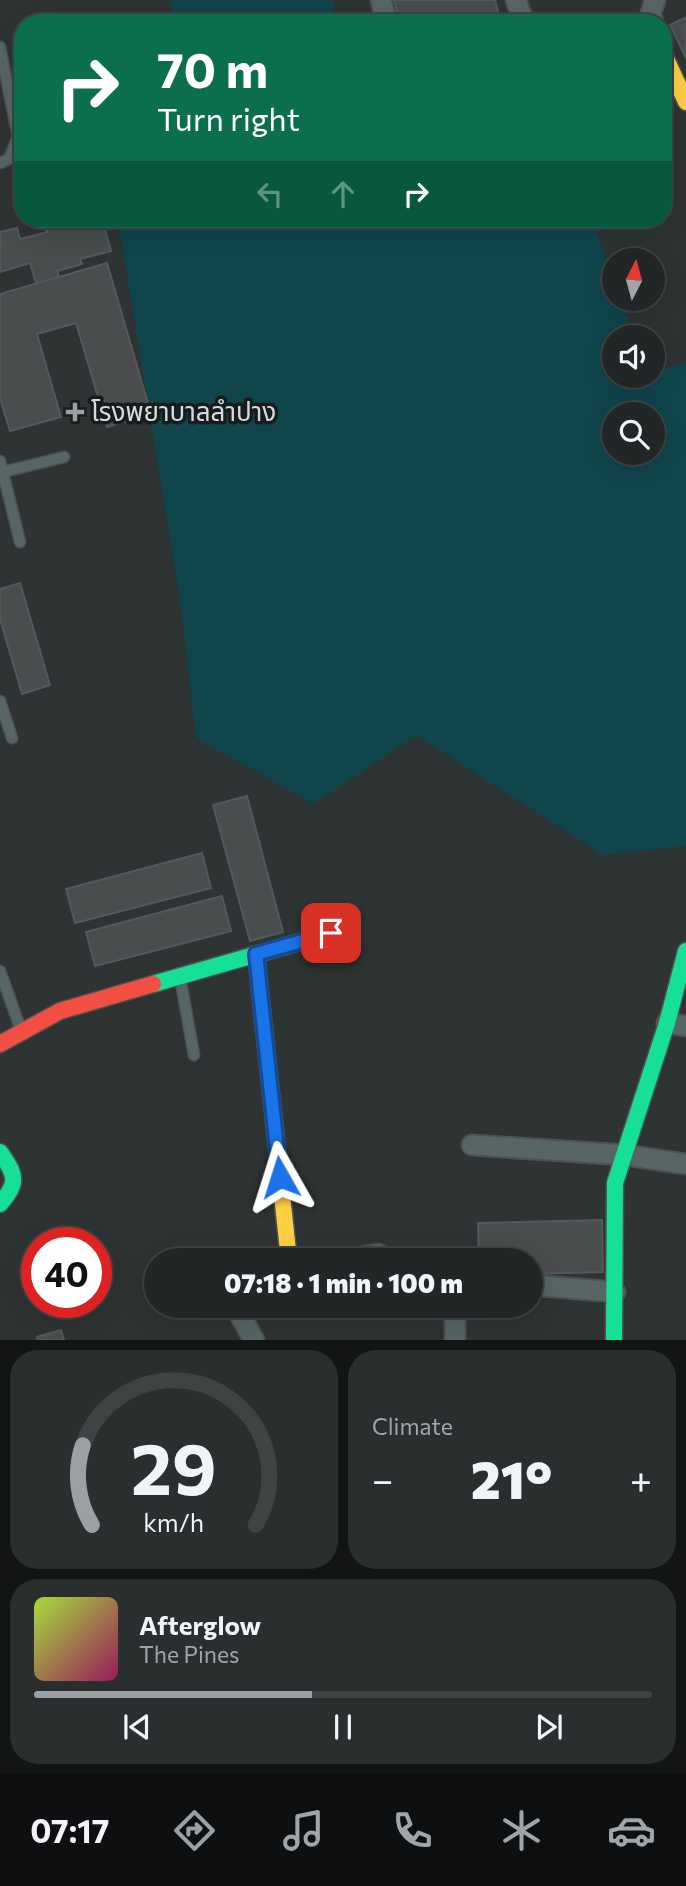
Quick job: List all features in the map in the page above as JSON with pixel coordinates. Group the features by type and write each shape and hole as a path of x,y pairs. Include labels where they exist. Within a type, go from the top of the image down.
{"street":[{"path":"672,72 686,102"},
{"path":"0,1044 60,1011 331,933"},
{"path":"614,1340 615,1183 677,1024 686,951"},
{"path":"256,954 288,1248"},
{"path":"472,1145 625,1155 686,1164"},
{"path":"0,1152 15,1174 15,1185 0,1203"},
{"path":"543,1286 615,1292"},
{"path":"242,1318 254,1340"},
{"path":"455,1318 455,1340"}],"lane":[{"path":"0,47 14,117"},
{"path":"0,163 9,159 14,147"},
{"path":"3,472 64,457"},
{"path":"0,461 20,542"},
{"path":"0,701 12,738"},
{"path":"0,971 22,1031"},
{"path":"180,976 194,1055"}],"shaded area":[{"path":"171,0 333,0 334,14 172,14"},
{"path":"119,228 595,228 602,248 602,312 626,312 630,325 602,325 602,388 665,388 665,368 686,363 686,846 603,855 416,735 314,804 196,738 181,606"}],"building":[{"path":"394,0 495,0 499,14 398,14"},
{"path":"686,17 686,58 672,29 672,24"},
{"path":"17,228 20,239 47,232 46,228 105,228 111,251 80,259 82,264 57,271 59,277 36,283 30,263 0,272 0,232"},
{"path":"107,263 151,414 107,427 76,323 37,334 61,417 10,431 0,398 0,294"},
{"path":"20,583 50,685 22,694 0,619 0,589"},
{"path":"247,796 283,932 250,941 213,805"},
{"path":"202,853 211,888 75,923 66,889"},
{"path":"222,896 231,931 95,966 86,932"},
{"path":"602,1220 603,1272 543,1274 543,1248 479,1248 478,1223"},
{"path":"61,1330 64,1340 38,1340 37,1337"}],"traffic: fast":[{"path":"153,984 331,933"},
{"path":"614,1340 615,1183 667,1023 686,951"},
{"path":"0,1152 13,1178 13,1184 0,1204"}],"traffic: slow":[{"path":"672,72 686,102"},
{"path":"256,954 288,1248"}],"traffic: jam":[{"path":"0,1044 60,1011 153,984"}],"place":[{"name":"โรงพยาบาลลำปาง","path":"75,412"}],"route":[{"path":"280,1177 256,954 331,933"}]}
